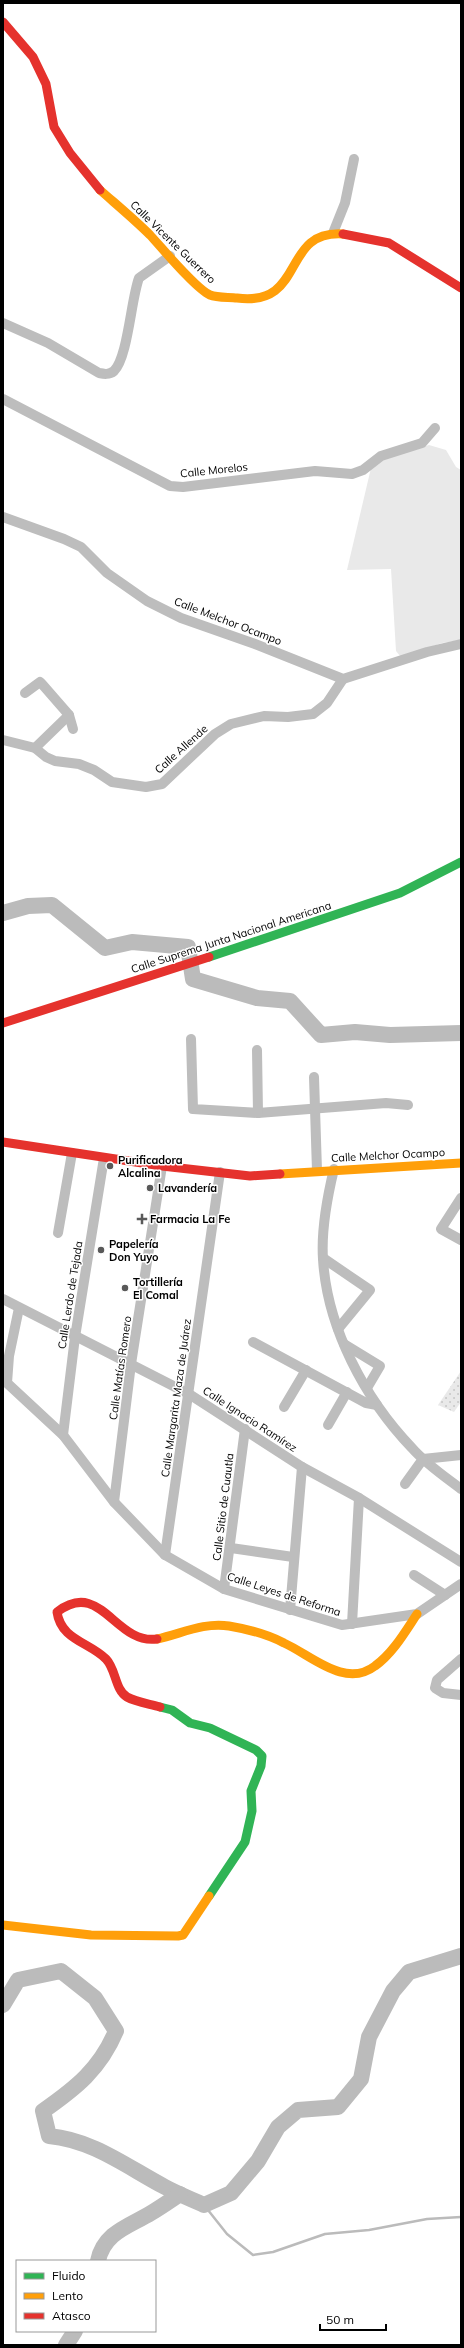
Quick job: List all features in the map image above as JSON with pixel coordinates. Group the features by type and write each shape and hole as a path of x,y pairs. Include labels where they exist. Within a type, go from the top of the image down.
{"street":[{"name":"Calle Vicente Guerrero","path":"3,22 32,57 46,84 54,127 70,153 95,186 148,233 210,295 251,300 269,296 279,290 303,250 313,239 333,233 352,234 389,243 409,254 461,288"},
{"path":"333,233 346,203 354,159"},
{"path":"3,323 48,343 99,373 107,374 116,367 123,351 139,278 170,256"},
{"name":"Calle Morelos","path":"3,399 170,486 315,471 352,474 363,470 381,456 422,443 435,428"},
{"name":"Calle Melchor Ocampo","path":"3,517 64,539 80,547 107,573 147,600 181,618 255,644 343,679"},
{"path":"343,679 427,652 461,644"},
{"name":"Calle Allende","path":"3,740 35,748 46,757 55,761 73,762 94,770 112,782 146,787 162,784 215,734 231,724 264,716 288,717 313,714 327,703 343,679"},
{"path":"25,693 40,682 69,715 74,729"},
{"path":"35,748 69,715"},
{"name":"Calle Suprema Junta Nacional Americana","path":"3,1023 225,952 400,893 461,862"},
{"path":"191,1039 193,1109 258,1114 386,1103 408,1105"},
{"path":"257,1050 258,1114"},
{"name":"Calle Melchor Ocampo","path":"314,1077 317,1171"},
{"name":"Calle Melchor Ocampo","path":"3,1142 162,1166 250,1176 334,1169 461,1163"},
{"path":"58,1233 72,1153"},
{"name":"Calle Lerdo de Tejada","path":"63,1435 75,1337 104,1158"},
{"name":"Calle Matías Romero","path":"114,1502 131,1364 162,1166"},
{"path":"334,1169 328,1195 323,1258 326,1288 338,1329 344,1344 367,1388 391,1424 423,1459 461,1489"},
{"name":"Calle Margarita Maza de Juárez","path":"165,1555 220,1172"},
{"path":"461,1198 440,1229 461,1240"},
{"path":"323,1258 370,1290 338,1329"},
{"name":"Calle Ignacio Ramírez","path":"3,1299 189,1394 302,1467 359,1498 461,1562"},
{"path":"6,1355 19,1308"},
{"path":"253,1342 366,1403 377,1404"},
{"path":"344,1344 380,1366 367,1388"},
{"name":"Calle Leyes de Reforma","path":"6,1355 7,1383 63,1435 114,1502 165,1555 224,1588 290,1610 342,1625 416,1614 461,1584"},
{"path":"284,1407 306,1370"},
{"path":"328,1424 347,1392"},
{"name":"Calle Sitio de Cuautla","path":"224,1588 231,1548 245,1429"},
{"path":"405,1484 423,1459 461,1455"},
{"path":"290,1610 293,1558 302,1467"},
{"path":"352,1624 359,1498"},
{"path":"231,1548 293,1558"},
{"path":"414,1575 445,1595"},
{"path":"3,1926 98,1937 144,1935 173,1937 183,1935 245,1842 252,1810 251,1791 261,1766 262,1756 256,1750 210,1728 190,1723 172,1710 135,1700 121,1692 114,1671 106,1660 93,1649 72,1638 57,1618 57,1612 68,1602 80,1600 99,1608 135,1635 146,1640 195,1628 226,1625 255,1631 283,1642 337,1671 357,1674 370,1671 382,1662 416,1614"},
{"path":"461,1659 437,1680 435,1688 443,1693 461,1695"}],"shaded area":[{"path":"429,445 446,450 456,467 461,470 461,640 442,643 401,657 396,651 391,569 347,570 371,468 383,459"},
{"path":"461,1371 461,1402 454,1412 438,1405"}],"waterway":[{"path":"3,913 28,906 52,905 105,948 132,942 188,947 193,979 257,998 290,1001 321,1035 355,1032 390,1035 461,1033"},
{"path":"3,2005 18,1980 61,1971 95,1998 116,2031 110,2044 95,2067 86,2077 43,2111 49,2136 80,2143 95,2149 170,2190 204,2205 231,2193 258,2161 278,2127 298,2110 338,2107 361,2079 369,2037 393,1991 409,1972 461,1956"},
{"path":"98,2260 101,2251 112,2236 180,2194"},
{"path":"204,2205 227,2234 253,2255 273,2252 325,2234 369,2230 427,2219 461,2217"},
{"path":"66,2345 74,2332"}],"traffic: fast":[{"path":"209,957 400,893 461,862"},
{"path":"160,1707 172,1710 190,1723 210,1728 256,1750 262,1756 261,1766 251,1791 252,1811 245,1842 209,1896"}],"traffic: slow":[{"path":"100,190 150,235 196,285 210,295 216,297 259,298 274,291 285,281 300,255 310,244 323,236 343,234"},
{"path":"280,1174 461,1163"},
{"path":"157,1639 201,1627 219,1625 229,1626 264,1634 294,1648 328,1668 352,1674 364,1672 381,1661 398,1642 417,1614"},
{"path":"3,1925 91,1935 178,1936 183,1935 209,1896"}],"traffic: jam":[{"path":"3,22 33,57 46,84 54,127 70,153 100,190"},
{"path":"343,234 389,243 461,288"},
{"path":"3,1023 209,957"},
{"path":"3,1142 162,1166 250,1176 280,1174"},
{"path":"157,1639 142,1638 130,1633 97,1607 85,1603 72,1604 57,1612 64,1629 70,1635 106,1659 112,1668 120,1690 123,1694 135,1700 160,1707"}],"place":[{"name":"Purificadora Alcalina","path":"110,1166"},
{"name":"Lavandería","path":"150,1188"},
{"name":"Farmacia La Fe","path":"142,1219"},
{"name":"Papelería Don Yuyo","path":"101,1250"},
{"name":"Tortillería El Comal","path":"125,1288"}]}
